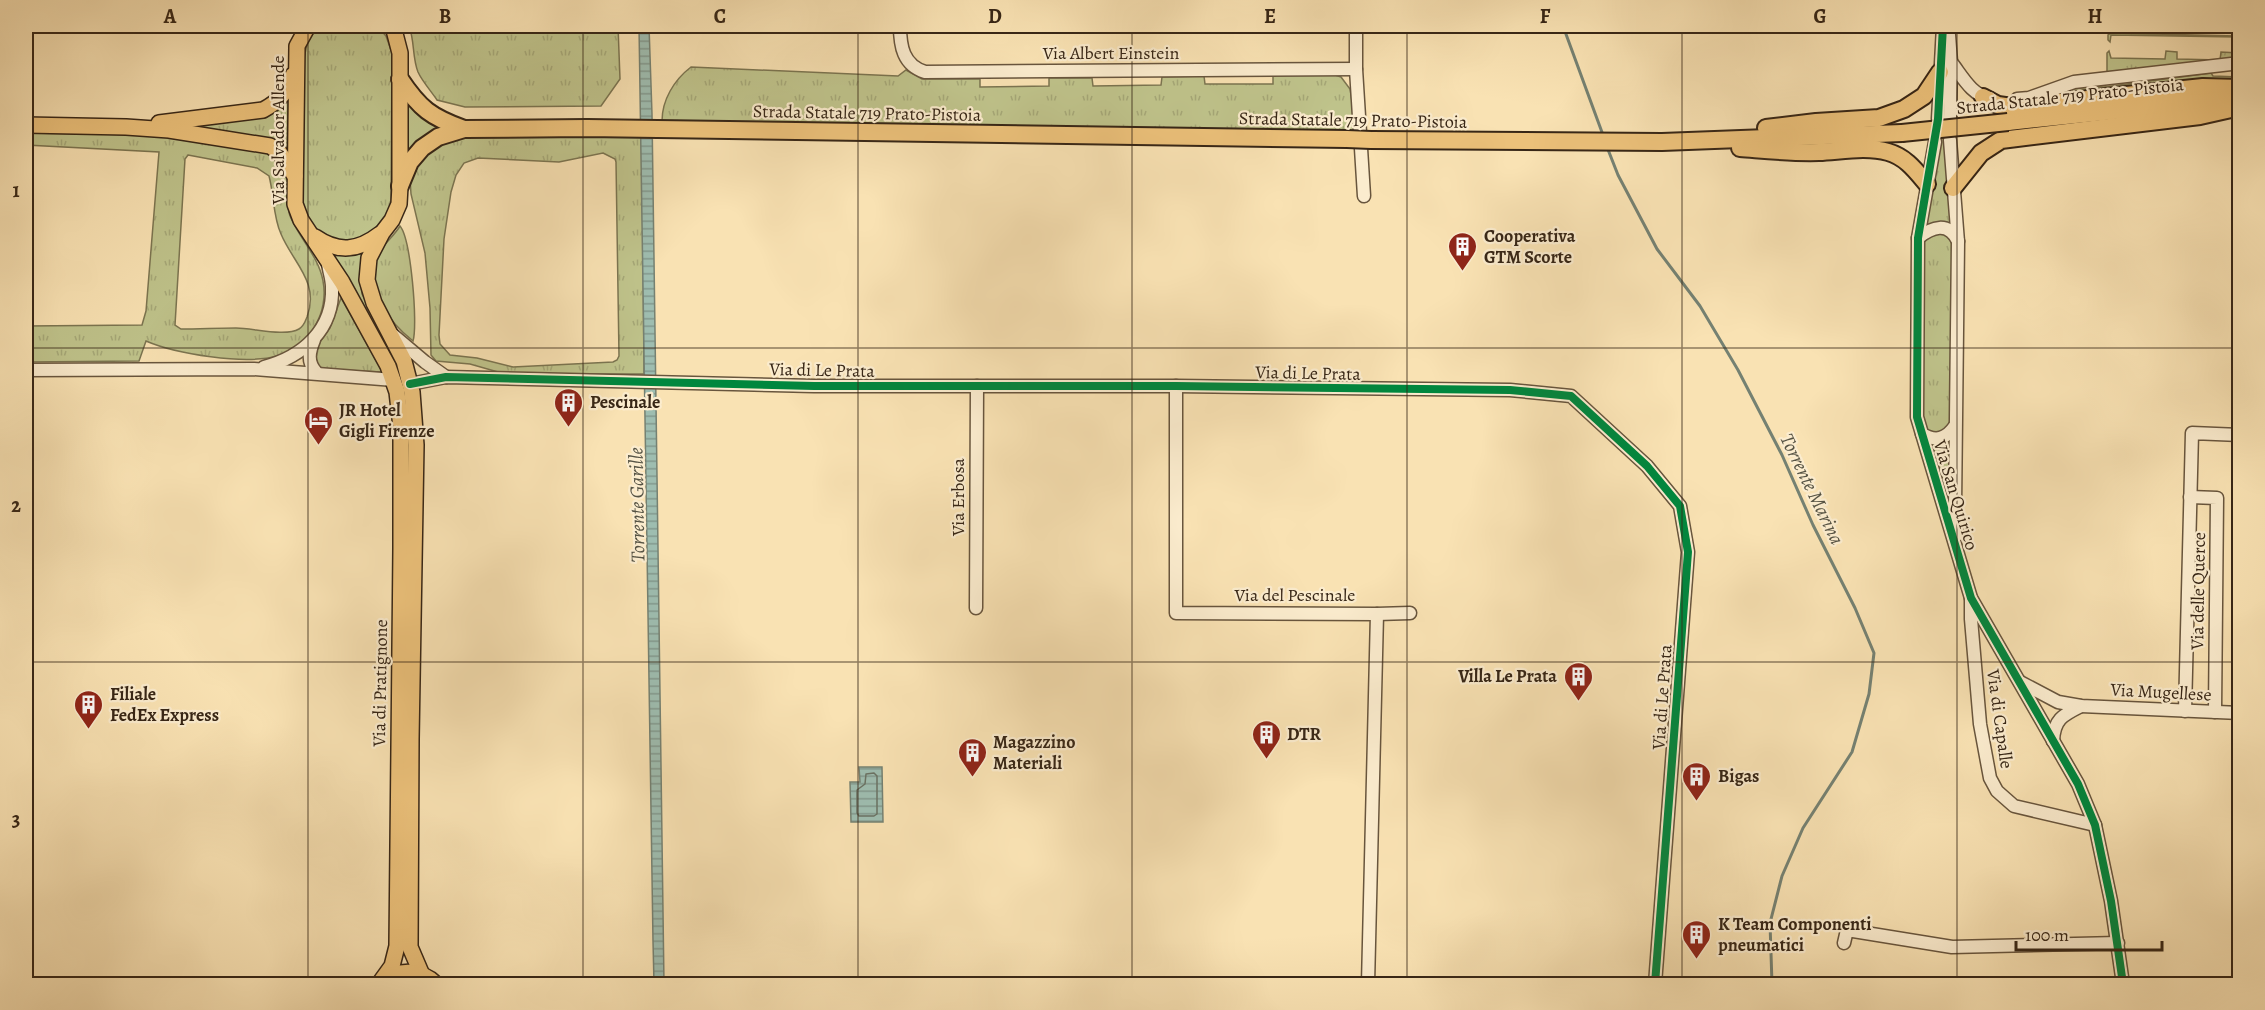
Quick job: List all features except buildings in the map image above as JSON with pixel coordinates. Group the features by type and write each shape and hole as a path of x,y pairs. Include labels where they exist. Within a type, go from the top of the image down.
{"highway":[{"path":"1664,142 1816,122 1879,118 1904,109 1924,96 1946,67"},
{"path":"400,79 424,109 438,119 464,129"},
{"path":"1983,97 1998,105 2012,107 2203,87 2240,88"},
{"name":"Strada Statale 719 Prato-Pistoia","path":"464,129 587,128 1557,143 1664,142 1902,133 2240,98"},
{"path":"1953,188 1981,153 2001,140 2200,116 2240,107"},
{"path":"400,186 410,162 422,148 438,137 464,129"},
{"path":"1664,142 1774,151 1870,150 1889,152 1913,167 1927,184"}],"main road":[{"name":"Via Salvador Allende","path":"308,26 297,46 295,204 301,220 326,256 381,352 394,380"},
{"path":"391,28 400,53 400,186 396,212 369,258 367,280 374,303 404,361 410,384"},
{"path":"126,127 263,110 274,104 284,94 296,67"},
{"path":"26,125 169,130 270,146 279,152 295,176"},
{"path":"310,233 325,244 338,249 353,248 368,243 382,233"},
{"name":"Via di Pratignone","path":"379,984 393,966 396,957 397,930 401,438 394,380"},
{"name":"Via di Pratignone","path":"410,384 417,466 411,746 410,947 422,975"},
{"name":"Via di Pratignone","path":"379,984 400,973 411,972 422,975"},
{"path":"422,975 436,984"}],"street":[{"name":"Via Albert Einstein","path":"900,26 900,43 906,59 912,66 925,72 1356,69"},
{"path":"1356,26 1356,69 1364,196"},
{"path":"1943,26 1946,67 1983,97 2012,100 2030,98 2074,82 2240,63"},
{"path":"1944,118 1948,26"},
{"name":"Via San Quirico","path":"1950,140 1958,242 1955,507 1959,554"},
{"name":"Via San Quirico","path":"1935,142 1918,238 1917,417 1971,598 2078,784 2095,825"},
{"path":"1918,238 1929,230 1943,227 1949,230 1958,242"},
{"path":"316,372 312,368 309,356 315,339 326,323 331,302 332,287 326,256"},
{"path":"390,332 407,348 446,377"},
{"path":"254,369 292,357 315,339"},
{"path":"26,370 254,369 316,372 394,380"},
{"name":"Via di Le Prata","path":"410,384 446,377 642,383 1524,390 1571,396 1647,466 1680,506 1688,552 1655,984"},
{"name":"Via Erbosa","path":"976,608 977,386"},
{"name":"Via del Pescinale","path":"1176,386 1176,613 1377,614 1368,984"},
{"path":"1922,434 1930,439 1937,439 1950,433 1955,426"},
{"name":"Via delle Querce","path":"2185,711 2192,434 2240,435"},
{"name":"Via delle Querce","path":"2190,497 2217,498 2215,712"},
{"name":"Via di Capalle","path":"1971,598 1978,705 1990,778 1997,791 2014,806 2095,825"},
{"path":"1377,614 1410,614"},
{"name":"Via Mugellese","path":"2019,682 2058,702 2081,706 2240,713"},
{"path":"2040,718 2044,710 2058,702"},
{"name":"Via Mugellese","path":"2040,718 2062,715 2081,706"},
{"path":"2053,741 2054,729 2062,715"},
{"path":"2095,825 2118,943 2123,984"},
{"path":"1844,942 1846,930 1958,947 2118,943"}],"green space":[{"path":"319,26 377,26 386,36 392,53 391,201 381,224 372,232 350,240 339,240 316,229 311,224 303,205 304,58 308,40"},
{"path":"409,26 618,26 620,79 601,106 465,107 437,100 418,72"},
{"path":"2239,28 2238,45 2238,37 2111,35 2110,42 2108,40 2108,35 2111,33 2237,36"},
{"path":"2109,51 2111,58 2165,59 2166,51 2177,52 2177,59 2220,60 2221,52 2239,53 2239,58 2107,72 2107,53"},
{"path":"691,67 898,76 906,70 922,79 980,79 980,87 1049,86 1049,78 1092,78 1093,86 1161,85 1162,77 1204,76 1205,84 1273,84 1273,75 1332,74 1341,77 1350,89 1355,121 1354,131 662,121 664,106 670,91"},
{"path":"2211,73 2213,76 2239,77 2239,84 2056,94 2080,88"},
{"path":"286,101 288,101 287,155 167,125"},
{"path":"408,101 447,128 407,157"},
{"path":"1943,114 1945,114 1954,230 1924,229"},
{"path":"26,133 160,135 268,150 286,170 290,216 321,272 323,304 312,331 304,341 288,352 263,358 211,357 175,350 146,341 139,361 26,362 26,326 142,325 146,311 159,152 26,145","holes":["188,155 257,168 269,176 278,227 308,283 310,305 305,322 299,329 286,332 236,328 181,329 175,325 185,159"]},
{"path":"460,137 642,137 644,374 505,374 470,364 436,361 431,355 425,253 411,194 410,179 414,167 430,149","holes":["603,153 615,159 619,356 617,360 513,367 477,358 450,355 440,344 439,335 444,239 451,192 456,175 464,163 478,158 559,162"]},
{"path":"400,226 404,234 410,264 415,318 413,341 388,316 377,295 374,283 373,272 377,255"},
{"path":"1940,231 1952,238 1952,421 1942,433 1927,432 1921,418 1923,245 1924,240"},
{"path":"362,254 360,276 362,294 398,363 407,408 395,364 334,256"},
{"path":"341,298 382,372 316,367 315,349 330,328"},
{"path":"1952,437 1949,507 1927,440"}],"water":[{"path":"639,26 649,26 652,114 664,984 654,984"},
{"path":"859,767 882,767 883,822 851,822 850,782 860,782"}],"waterway":[{"name":"Torrente Marina","path":"1563,26 1603,135"},
{"name":"Torrente Marina","path":"1607,147 1618,175 1657,249 1700,306 1738,370 1782,455 1874,653 1869,694 1852,752 1803,828 1782,876 1770,923 1772,984"}],"cycle path":[{"path":"1943,26 1938,119 1918,238 1917,417 1971,598 2078,784 2095,825 2111,901 2123,984"},
{"path":"410,384 446,377 814,386 1176,386 1510,390 1571,396 1647,466 1680,506 1688,552 1655,984"}],"place":[{"name":"Cooperativa GTM Scorte","path":"1463,272"},
{"name":"Pescinale","path":"569,428"},
{"name":"JR Hotel Gigli Firenze","path":"318,446"},
{"name":"Villa Le Prata","path":"1578,702"},
{"name":"Filiale FedEx Express","path":"89,730"},
{"name":"DTR","path":"1266,760"},
{"name":"Magazzino Materiali","path":"972,778"},
{"name":"Bigas","path":"1697,802"},
{"name":"K Team Componenti pneumatici","path":"1697,960"}],"water label":[{"name":"Torrente Garille","path":"637,505"}]}
